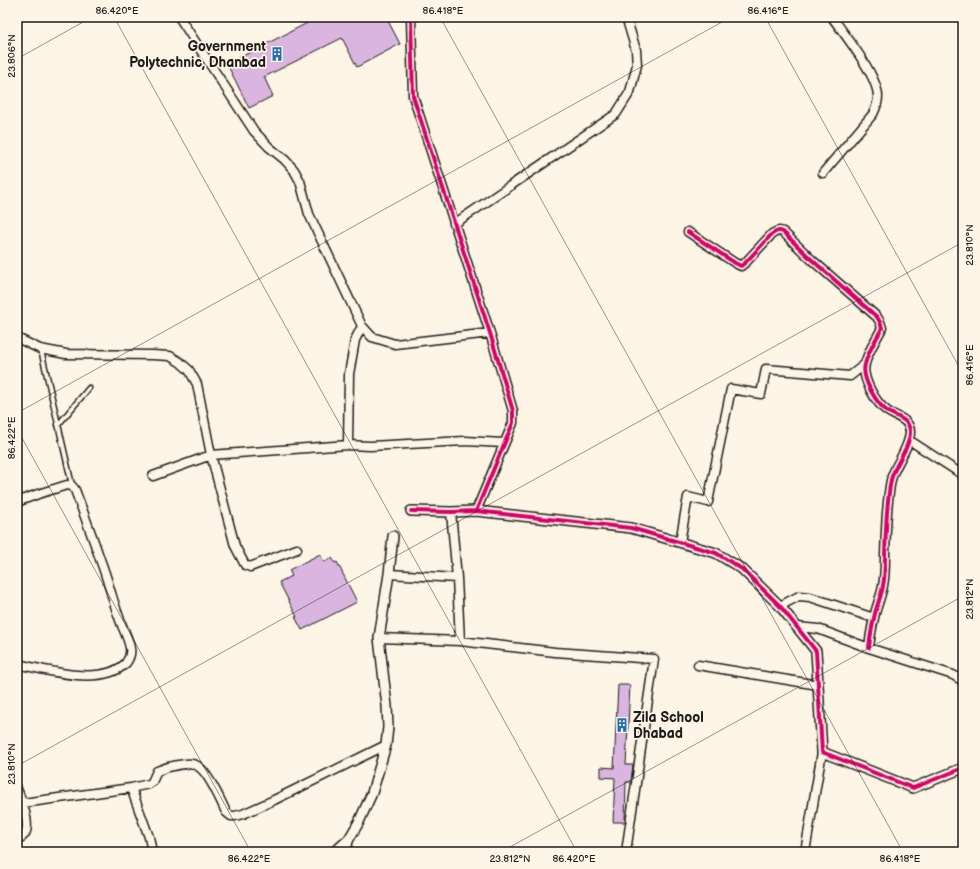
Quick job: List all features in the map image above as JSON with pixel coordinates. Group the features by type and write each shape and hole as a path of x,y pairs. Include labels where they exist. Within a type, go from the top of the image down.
{"street":[{"path":"179,17 254,131 269,147 286,160 294,170 300,181 309,214 362,326 372,337 395,344 490,333"},
{"path":"411,17 413,96 490,333 513,411 513,423 476,511"},
{"path":"454,224 616,114 630,92 636,65 636,50 626,17"},
{"path":"823,173 873,114 878,99 873,80 858,54 832,17"},
{"path":"688,232 741,266 772,234 780,230 877,317 880,322 882,328 864,365 864,373 873,395 881,406 887,412 908,423 910,434 909,440 892,477 887,505 883,586 874,618 869,648"},
{"path":"348,445 349,374 355,340 362,326"},
{"path":"17,338 40,349 66,354 170,356 180,362 189,370 197,384 211,455 235,546 245,565 250,567 297,549"},
{"path":"680,542 688,497 708,502 731,389 760,394 766,369 850,376 864,365"},
{"path":"909,440 963,475"},
{"path":"154,476 211,455 348,445 370,446 465,441 504,444"},
{"path":"17,502 59,487 67,485 72,486 75,490 101,562 131,650 130,657 127,662 120,667 107,673 90,676 65,674 17,664"},
{"path":"411,511 476,511 631,528 716,553 742,569 780,606 816,651 822,752 805,852"},
{"path":"450,512 457,578 460,641"},
{"path":"333,852 349,839 359,822 372,793 386,745 388,727 387,706 379,638 389,574 393,536"},
{"path":"389,574 457,578"},
{"path":"780,606 799,596 874,618"},
{"path":"797,627 818,629 869,648 953,675 963,681"},
{"path":"379,638 460,641 555,652 654,659 626,852"},
{"path":"698,665 818,685"},
{"path":"23,803 131,788 149,784 152,782 157,771 162,768 193,764 199,766 205,772 226,812 231,816 235,816 274,800 386,745"},
{"path":"822,752 913,788 963,768"},
{"path":"131,788 149,837 152,852"},
{"path":"17,789 23,803 27,826 27,832 24,836 17,838"},
{"path":"346,852 349,839"}],"lane":[{"path":"40,349 72,486"},
{"path":"58,425 89,388"}],"building":[{"name":"Government Polytechnic, Dhanbad","path":"319,17 386,17 400,44 357,67 342,38 264,77 273,96 249,108 227,64"},
{"path":"320,554 324,562 332,558 335,563 337,562 357,602 302,630 279,582 292,576 289,570"},
{"name":"Zila School Dhabad","path":"618,685 630,685 626,765 633,765 631,782 626,782 625,822 613,822 615,778 601,777 601,767 614,768"}],"cycle path":[{"path":"411,17 413,96 490,333 513,411 513,423 476,511"},
{"path":"688,232 741,266 772,234 778,231 783,232 812,260 877,317 880,322 882,328 866,359 864,370 865,376 870,390 878,402 887,411 905,421 908,424 910,432 905,450 895,468 889,489 884,582 875,614 869,648"},
{"path":"411,511 476,511 631,528 716,553 742,569 780,606 816,651 822,752 913,788 963,768"}],"place":[{"name":"Government Polytechnic, Dhanbad","path":"277,54"},
{"name":"Zila School Dhabad","path":"622,725"}]}
